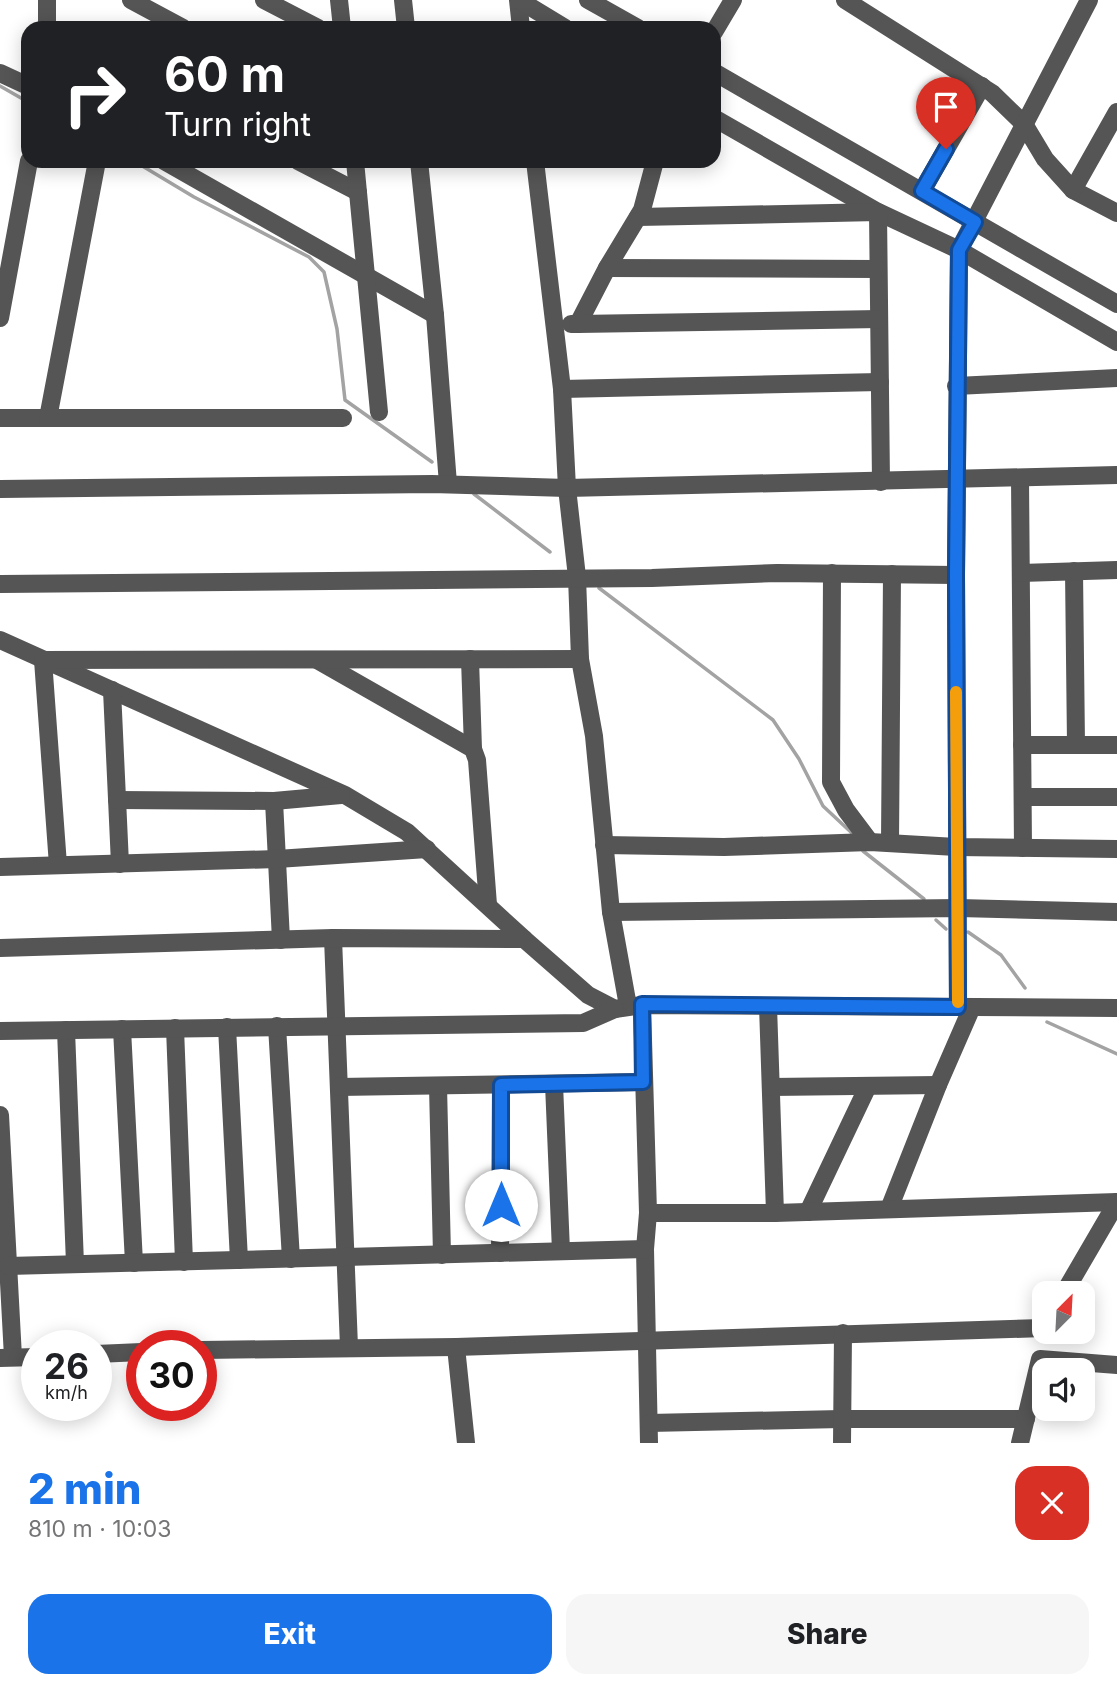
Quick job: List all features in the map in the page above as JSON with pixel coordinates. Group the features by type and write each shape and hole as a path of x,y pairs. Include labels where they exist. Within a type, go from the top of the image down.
{"street":[{"path":"47,0 48,21"},
{"path":"131,0 170,21"},
{"path":"264,0 304,21"},
{"path":"339,0 341,21"},
{"path":"402,0 405,21"},
{"path":"519,0 520,21"},
{"path":"519,0 554,21"},
{"path":"588,0 626,21"},
{"path":"721,21 733,0"},
{"path":"845,0 992,93 1024,124 1045,159 1073,190 1117,213"},
{"path":"889,1209 938,1085 965,1007 956,847 956,386 959,250 1089,0"},
{"path":"0,73 21,83"},
{"path":"721,76 1117,304"},
{"path":"922,191 982,86"},
{"path":"1073,190 1110,139 1117,112"},
{"path":"721,122 878,212 959,250 1117,342"},
{"path":"0,318 28,168"},
{"path":"48,418 96,168"},
{"path":"177,168 436,315"},
{"path":"312,168 358,192"},
{"path":"356,168 379,412"},
{"path":"420,168 436,315 448,484"},
{"path":"537,168 562,389 567,488 577,577 580,659 594,736 611,912 643,1082 648,1213 645,1249 649,1443"},
{"path":"578,324 638,217 653,168"},
{"path":"638,217 878,212"},
{"path":"878,212 881,482"},
{"path":"607,268 878,269"},
{"path":"553,324 879,319"},
{"path":"956,386 1117,378"},
{"path":"562,389 880,382"},
{"path":"0,418 343,418"},
{"path":"0,489 448,484 567,488 1117,475"},
{"path":"1020,478 1023,848"},
{"path":"1021,573 1117,570"},
{"path":"1074,571 1076,745"},
{"path":"0,584 652,578 832,573 956,575"},
{"path":"832,573 831,782 846,810 870,842"},
{"path":"890,843 892,574"},
{"path":"0,640 345,795 407,832 588,995 628,1006 1117,1009"},
{"path":"314,659 473,749"},
{"path":"470,659 473,749 478,760 488,905"},
{"path":"43,660 580,659"},
{"path":"43,660 58,865"},
{"path":"112,690 120,864"},
{"path":"1021,745 1117,745"},
{"path":"117,800 274,801 345,795"},
{"path":"1023,797 1117,796"},
{"path":"274,801 281,940"},
{"path":"604,845 724,847 870,842 956,847 1117,849"},
{"path":"0,867 277,859 427,849"},
{"path":"611,912 959,908 1117,912"},
{"path":"0,948 333,938 524,939"},
{"path":"333,938 349,1347"},
{"path":"0,1031 583,1023 628,1006"},
{"path":"768,1006 775,1213"},
{"path":"277,1026 291,1259"},
{"path":"227,1027 239,1260"},
{"path":"175,1028 184,1262"},
{"path":"121,1029 134,1263"},
{"path":"66,1030 75,1264"},
{"path":"339,1087 643,1082"},
{"path":"554,1084 561,1251"},
{"path":"500,1253 501,1085"},
{"path":"771,1087 938,1085"},
{"path":"438,1086 442,1255"},
{"path":"808,1212 868,1086"},
{"path":"0,1115 8,1266 7,1358"},
{"path":"648,1213 775,1213 1117,1202"},
{"path":"1071,1281 1117,1202"},
{"path":"8,1266 645,1249"},
{"path":"217,1350 456,1347 1032,1327"},
{"path":"842,1443 843,1333"},
{"path":"456,1347 466,1443"},
{"path":"1095,1363 1117,1365"},
{"path":"1020,1443 1032,1393"},
{"path":"649,1423 1026,1419"}],"waterway":[{"path":"0,86 21,98"},
{"path":"146,168 194,197 309,257 324,272 337,329 345,400 432,462"},
{"path":"474,494 550,552"},
{"path":"599,588 773,720 799,759 823,806 854,835"},
{"path":"863,851 924,899"},
{"path":"936,920 946,929"},
{"path":"968,932 1001,955 1025,988"},
{"path":"1047,1022 1117,1054"}],"slow traffic":[{"path":"956,692 958,1002"}],"route":[{"path":"501,1205 501,1085 643,1082 642,1004 958,1007 956,386 959,250 975,222 922,191 946,149"}]}
